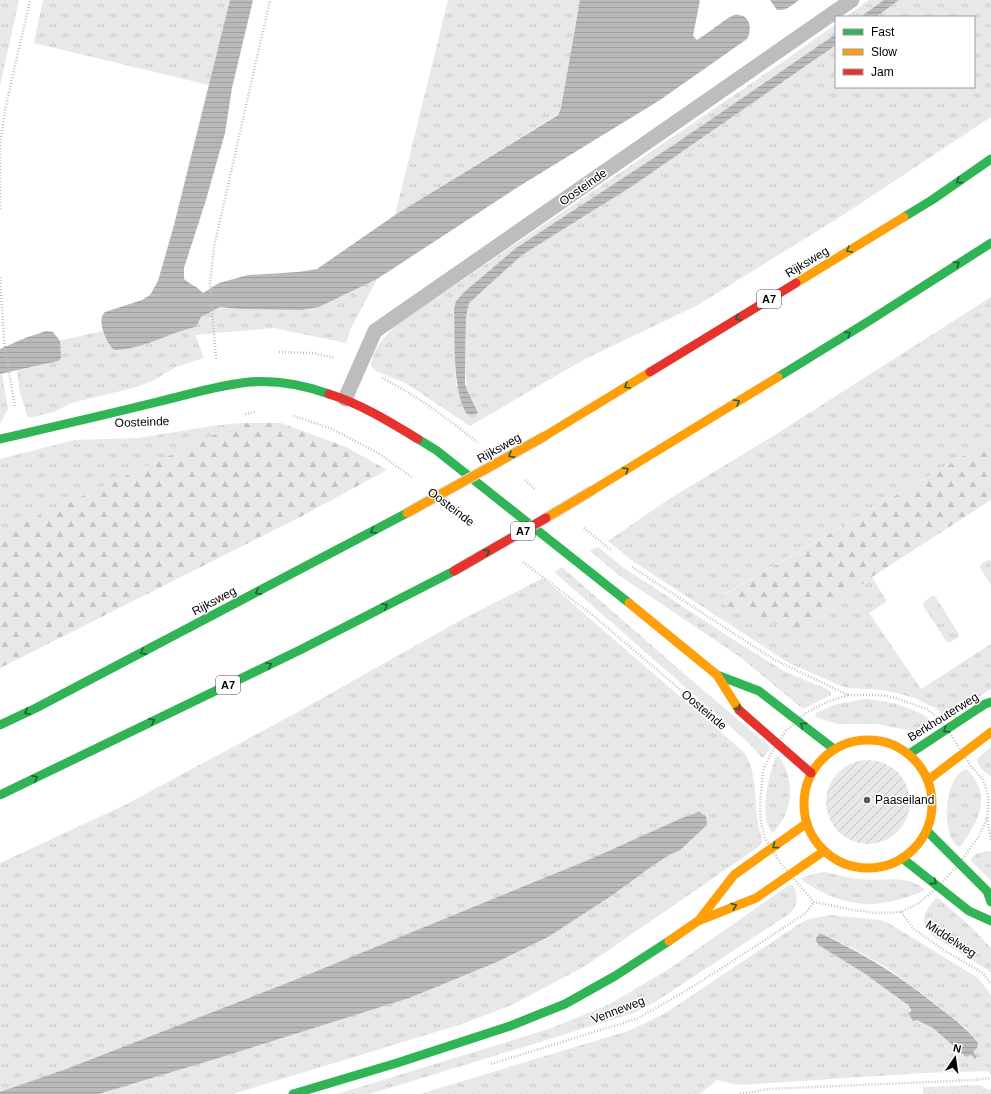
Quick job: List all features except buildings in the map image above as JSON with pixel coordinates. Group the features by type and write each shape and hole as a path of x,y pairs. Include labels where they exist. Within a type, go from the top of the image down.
{"main road":[{"name":"Rijksweg","path":"0,725 36,708 408,513 545,436 932,200 991,159"},
{"name":"A7","path":"0,795 300,650 454,571 593,490 869,321 991,243"},
{"name":"Oosteinde","path":"0,439 220,387 249,382 278,382 312,388 345,399 394,424 436,450 717,675 759,691 834,749"},
{"name":"Oosteinde","path":"717,675 739,710 811,773"},
{"name":"Berkhouterweg","path":"909,754 985,704 991,702"},
{"path":"928,780 991,732"},
{"path":"864,739 880,740 895,745 909,754 920,766 928,780 933,797 932,815 927,831 917,846 902,858 887,865 871,868 854,866 838,861 824,851 817,843 806,823 804,811 806,785 811,773 821,760 834,749 848,742 864,739"},
{"path":"698,921 734,875 806,823"},
{"path":"927,831 987,891 991,902"},
{"path":"292,1094 397,1063 510,1026 565,1004 615,976 698,921 756,898 824,851"},
{"path":"902,858 940,886 969,911 991,921"}],"lane":[{"name":"Oosteinde","path":"345,399 375,332 852,0"}],"path":[{"path":"0,209 0,145 5,110 30,0"},
{"path":"220,387 214,342 210,284 214,247 270,0"},
{"path":"0,278 4,341 10,378"},
{"path":"239,414 261,412"},
{"path":"292,415 332,429 378,453 414,478"},
{"name":"Oosteinde","path":"457,512 476,526"},
{"name":"Oosteinde","path":"520,560 595,617 704,711"},
{"path":"640,572 773,659 848,695"},
{"path":"759,764 763,770"},
{"path":"991,813 987,818 991,840"},
{"name":"Venneweg","path":"487,1066 636,1019 709,977 806,913 814,902 876,913 901,912"},
{"name":"Middelweg","path":"901,912 914,929 945,951 983,973 991,984"},
{"path":"740,1094 768,1089 991,1078"}],"green space":[{"path":"0,0 19,0 0,86"},
{"path":"43,0 230,0 209,85 34,43"},
{"path":"448,0 580,0 561,108 558,114 395,215"},
{"path":"869,0 884,0 861,16 846,16"},
{"path":"899,0 991,0 991,117 843,215 696,306 585,359 470,426 407,384 376,371 371,366 377,348 389,332 398,324 835,25 835,35 675,144 516,248 463,293 456,301 454,309 456,385 474,404 467,390 465,367 466,317 469,303 474,297 522,255 634,185 835,46 835,88 975,88 975,16 877,16"},
{"path":"377,279 351,328 346,343 274,328 195,335 204,358 176,367 154,380 137,387 71,403 54,412 28,418 20,393 17,371 57,361 61,357 59,341 102,331 108,344 114,350 143,345 185,329 196,327 201,317 220,307 240,309 302,310 319,307"},
{"path":"991,297 991,440 725,594 797,631 872,577 886,602 869,613 921,689 991,644 991,689 947,717 937,709 915,698 884,690 848,688 839,685 789,663 634,562 608,541 669,499 770,438"},
{"path":"0,374 2,374 8,409 0,424"},
{"path":"240,423 0,534 0,459 74,440 138,438"},
{"path":"240,423 281,423 346,447 387,470 302,516 0,668 0,534"},
{"path":"991,440 991,500 872,577 797,631 714,601"},
{"path":"598,547 624,568 737,642 784,671 831,691 831,695 803,709 740,657 620,576 590,551"},
{"path":"988,560 991,561 991,585 980,568 981,564"},
{"path":"562,567 767,744 770,748 764,757 761,757 749,743 554,572"},
{"path":"543,578 745,753 753,776 757,820 763,842 757,848 587,965 512,1005 462,1024 233,1094 0,1094 0,863 127,804 294,714 461,620"},
{"path":"932,596 935,596 959,634 959,637 949,643 946,641 923,605 924,602"},
{"path":"866,699 893,703 918,712 934,722 934,725 922,729 908,730 876,724 837,724 815,717 816,713 836,704"},
{"path":"991,747 991,776 982,769 977,759"},
{"path":"776,756 780,757 785,767 790,787 790,796 785,815 780,824 772,833 768,826 765,806 770,773"},
{"path":"860,760 876,760 892,767 903,778 910,794 910,810 907,818 898,832 892,837 876,844 860,844 844,837 833,826 826,810 826,794 833,778 844,767"},
{"path":"966,769 979,787 981,805 972,829 962,845 959,847 953,840 949,831 947,806 953,782 959,774"},
{"path":"991,851 991,881 971,861 976,854"},
{"path":"822,872 867,880 902,880 918,885 925,890 892,901 877,904 862,904 833,897 803,881 802,878 804,877"},
{"path":"789,885 793,885 797,901 789,914 655,1002 634,1013 370,1094 337,1094 549,1029 608,1005 669,969"},
{"path":"938,898 969,925 991,948 991,973 933,936 929,931 924,921 925,913 935,899"},
{"path":"830,915 880,920 890,924 978,978 991,995 991,1075 988,1071 925,1073 738,1085 717,1080 700,1094 420,1094 628,1031 664,1014 799,924 809,919","holes":["820,933 852,948 886,967 966,1028 974,1059 971,1055 966,1057 933,1028 917,1020 909,1013 911,1012 907,1006 886,987 820,946 816,938"]},
{"path":"980,1085 988,1090 991,1089 991,1094 923,1094 923,1087"}],"shaded area":[{"path":"230,0 253,0 232,88 225,133 206,200 184,268 184,279 203,293 219,283 248,275 298,272 317,269 395,215 558,115 561,108 580,0 700,0 693,36 697,40 734,15 740,15 746,18 750,25 750,30 747,39 660,100 518,187 377,279 319,307 302,310 240,309 220,307 201,317 196,327 186,329 146,344 114,350 105,337 101,320 102,315 105,312 142,300 150,295 158,281 174,225"},
{"path":"770,0 799,0 783,10 777,10"},
{"path":"884,0 899,0 877,16 861,16"},
{"path":"835,35 835,46 634,185 522,255 469,303 466,317 465,383 478,413 472,415 467,414 462,404 459,392 455,364 454,309 456,301 463,293 516,248 675,144"},
{"path":"46,331 53,332 60,341 61,358 58,361 0,374 0,349"},
{"path":"699,812 706,816 707,825 680,850 669,855 611,896 548,937 499,961 409,998 98,1094 0,1094 0,1092 69,1068 300,978 593,858 682,818"},
{"path":"820,933 852,949 895,975 923,995 969,1032 978,1043 977,1048 973,1052 977,1056 975,1059 971,1055 966,1057 933,1028 917,1020 913,1021 908,1013 911,1012 911,1010 908,1005 864,973 820,946 816,941 816,938"}],"traffic: fast":[{"path":"904,217 932,200 991,159"},
{"path":"778,377 991,243"},
{"path":"0,439 237,383 280,383 310,388 329,394"},
{"path":"418,439 436,450 629,603"},
{"path":"0,725 36,708 407,513"},
{"path":"0,795 300,650 454,571"},
{"path":"717,675 759,691 834,749"},
{"path":"909,754 985,704 991,702"},
{"path":"927,831 987,891 991,902"},
{"path":"902,858 969,911 991,921"},
{"path":"293,1094 397,1063 510,1026 565,1004 615,976 669,941"}],"traffic: slow":[{"path":"796,283 904,217"},
{"path":"545,436 650,372"},
{"path":"593,490 778,377"},
{"path":"407,513 545,436"},
{"path":"546,518 593,490"},
{"path":"629,603 717,675 739,710"},
{"path":"928,780 991,732"},
{"path":"874,740 898,747 909,754 918,763 927,779 931,791 932,804 931,817 925,834 918,845 909,854 898,861 881,867 862,868 838,861 827,854 818,845 811,834 805,817 804,798 811,774 818,763 827,754 838,747 855,741 874,740"},
{"path":"699,920 734,875 807,823"},
{"path":"669,941 698,921 756,898 824,851"}],"traffic: jam":[{"path":"650,372 796,283"},
{"path":"329,394 364,408 418,439"},
{"path":"454,571 546,518"},
{"path":"739,710 811,773"}],"place":[{"name":"Paaseiland","path":"867,800"}]}
